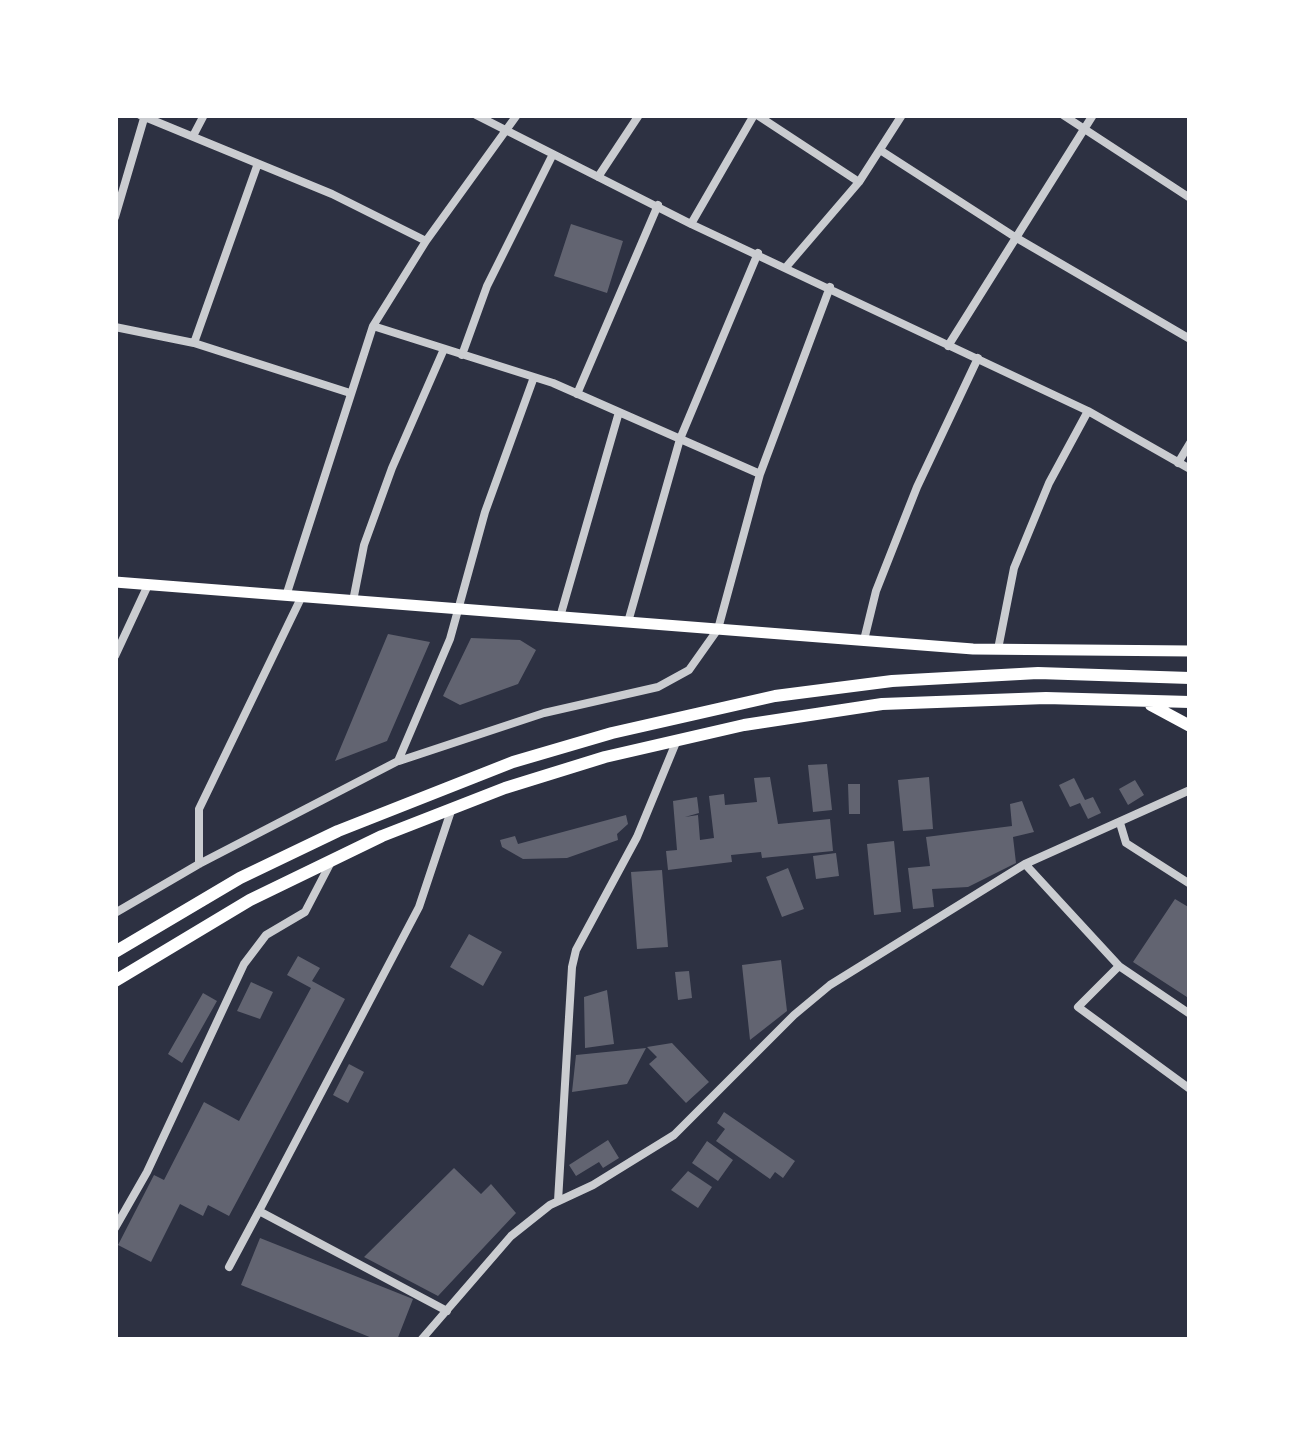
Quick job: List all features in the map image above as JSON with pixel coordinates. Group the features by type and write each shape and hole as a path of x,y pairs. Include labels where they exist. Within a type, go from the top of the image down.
{"highway":[{"path":"115,952 240,878 338,831 513,762 612,733 775,696 892,682 1038,673 1190,678"},
{"path":"1124,700 1160,707 1190,726"},
{"path":"115,981 236,908 333,859 452,808 550,772 678,739 910,702 1190,702"}],"main road":[{"path":"115,582 998,649 1190,650"}],"street":[{"path":"115,218 143,115 332,194 426,242"},
{"path":"193,136 204,115"},
{"path":"476,115 691,224 1088,411 1190,469"},
{"path":"286,596 373,326 426,242 518,115"},
{"path":"598,177 639,115"},
{"path":"691,224 755,115 860,182"},
{"path":"787,266 860,182 902,115"},
{"path":"1063,115 1190,198"},
{"path":"948,346 1093,115"},
{"path":"880,150 1015,237 1190,339"},
{"path":"462,354 486,286 553,154"},
{"path":"194,344 258,166"},
{"path":"577,394 658,206"},
{"path":"628,622 680,439 758,253"},
{"path":"115,913 198,864 398,761 544,714 658,687 689,670 718,629 760,474 830,287"},
{"path":"373,326 534,377 760,474"},
{"path":"115,328 194,344 350,393"},
{"path":"353,602 364,546 392,468 444,349"},
{"path":"864,640 876,591 917,487 978,358"},
{"path":"398,761 450,639 485,512 534,377"},
{"path":"998,649 1014,568 1049,483 1088,411"},
{"path":"560,617 619,412"},
{"path":"1178,462 1190,443"},
{"path":"115,656 148,585"},
{"path":"198,864 199,808 301,598"},
{"path":"558,1201 576,950 637,838 678,739"},
{"path":"421,1340 511,1236 558,1201 674,1135 794,1015 830,985 1025,864 1190,790"},
{"path":"230,1267 420,907 452,808"},
{"path":"1120,823 1126,843 1190,884"},
{"path":"115,1228 147,1172 244,964 266,935 305,912 333,859"},
{"path":"1025,864 1119,966 1190,1014"},
{"path":"1119,966 1078,1007 1190,1088"},
{"path":"259,1211 446,1311"}],"building":[{"path":"571,224 623,241 607,293 554,276"},
{"path":"388,634 430,642 387,741 335,761"},
{"path":"471,638 520,640 536,650 518,684 460,705 443,696"},
{"path":"827,764 832,810 813,812 808,765"},
{"path":"770,777 778,824 830,819 833,851 762,858 761,852 731,855 732,862 668,870 666,851 677,850 673,801 697,797 699,813 685,817 698,815 700,840 714,838 709,796 724,794 725,805 757,802 754,778"},
{"path":"929,777 933,829 903,831 898,780"},
{"path":"1074,778 1085,800 1093,797 1101,813 1088,819 1080,803 1070,807 1059,785"},
{"path":"1135,780 1144,795 1128,805 1119,789"},
{"path":"848,784 860,784 860,814 849,814"},
{"path":"1022,801 1034,832 1013,837 1016,863 968,887 932,889 934,907 913,909 908,868 930,866 926,837 1012,826 1010,804"},
{"path":"626,815 628,824 617,834 618,840 567,858 523,859 502,847 500,840 515,836 518,844"},
{"path":"894,841 901,912 874,915 867,844"},
{"path":"836,853 839,876 816,879 813,856"},
{"path":"788,868 804,909 782,917 766,877"},
{"path":"662,870 668,947 637,949 631,872"},
{"path":"1175,899 1190,908 1190,999 1133,962"},
{"path":"469,934 502,952 483,986 450,967"},
{"path":"298,956 320,968 312,981 345,999 229,1216 208,1205 203,1216 180,1204 151,1262 118,1245 154,1175 164,1180 204,1102 239,1121 311,988 287,975"},
{"path":"781,960 787,1011 750,1040 742,965"},
{"path":"689,971 692,998 678,1000 675,972"},
{"path":"251,982 273,992 260,1019 237,1011"},
{"path":"607,990 614,1044 585,1048 584,997"},
{"path":"203,993 217,1001 182,1063 168,1054"},
{"path":"672,1043 709,1082 686,1103 649,1064 657,1057 647,1047"},
{"path":"646,1048 627,1084 572,1092 576,1055"},
{"path":"349,1064 364,1072 348,1103 333,1095"},
{"path":"724,1112 795,1161 783,1178 775,1172 770,1179 716,1141 725,1129 717,1123"},
{"path":"608,1140 619,1158 603,1168 599,1162 576,1176 569,1165"},
{"path":"707,1141 733,1160 718,1181 692,1163"},
{"path":"454,1168 481,1194 491,1184 516,1213 438,1296 364,1257"},
{"path":"688,1171 712,1187 698,1208 671,1190"},
{"path":"260,1238 413,1299 397,1340 377,1340 241,1285"}]}
